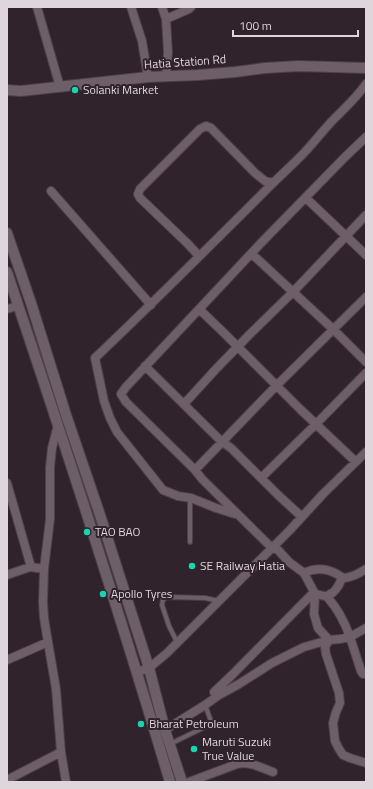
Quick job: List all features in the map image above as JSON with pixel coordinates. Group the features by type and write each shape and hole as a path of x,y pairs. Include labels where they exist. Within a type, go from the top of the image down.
{"main road":[{"name":"Hatia Station Rd","path":"7,90 21,91 148,77 220,73 265,68 298,66 366,68"},
{"path":"7,234 31,303 149,668 165,730 182,782"},
{"path":"7,272 58,425 137,672 170,782"}],"street":[{"path":"37,7 60,87"},
{"path":"131,7 142,42 148,77"},
{"path":"162,7 166,19 168,53 166,77"},
{"path":"166,19 190,9 191,7"},
{"path":"238,515 191,498 178,496 163,490 117,432 104,401 95,358 185,272 199,256 301,156 366,84"},
{"path":"199,256 140,198 138,194 140,189 200,129 206,126 211,128 255,173 265,181 273,183"},
{"path":"329,640 318,628 314,614 314,593 304,573 278,550 272,548 238,515 126,402 121,394 126,386 287,216 364,142"},
{"path":"51,191 151,305"},
{"path":"306,198 366,255"},
{"path":"184,404 366,216"},
{"path":"252,254 334,330 366,362"},
{"path":"195,470 277,385 366,297"},
{"path":"7,309 18,306"},
{"path":"199,309 356,462"},
{"path":"145,366 222,442 227,445 302,517"},
{"path":"261,478 366,373"},
{"path":"58,425 52,448 50,466 49,524 44,569 43,602 44,618 56,689 61,752 66,782"},
{"path":"137,672 149,668 167,653 366,452"},
{"path":"7,483 30,567"},
{"path":"7,575 30,567 44,569"},
{"path":"304,573 320,568 348,578 366,570"},
{"path":"314,593 324,596 330,594 341,582 342,577"},
{"path":"214,692 314,593"},
{"path":"330,594 328,598 335,606 343,620 350,636 361,671 363,674 366,674"},
{"path":"165,730 219,695 291,653 304,647 350,636 366,628"},
{"path":"329,640 325,648 326,654 340,703 333,723 335,741 343,755 366,763"},
{"path":"7,660 48,642"},
{"path":"7,780 61,752"},
{"path":"358,760 366,770"},
{"path":"189,782 241,763 246,763 273,772"}],"lane":[{"path":"190,542 191,498"},
{"path":"177,642 169,626 162,604 163,599 168,597 205,598 219,601"},
{"path":"170,744 211,724 205,705"}],"place":[{"name":"Solanki Market","path":"75,90"},
{"name":"TAO BAO","path":"87,532"},
{"name":"SE Railway Hatia","path":"192,566"},
{"name":"Apollo Tyres","path":"103,594"},
{"name":"Bharat Petroleum","path":"141,724"},
{"name":"Maruti Suzuki True Value","path":"194,749"}]}
